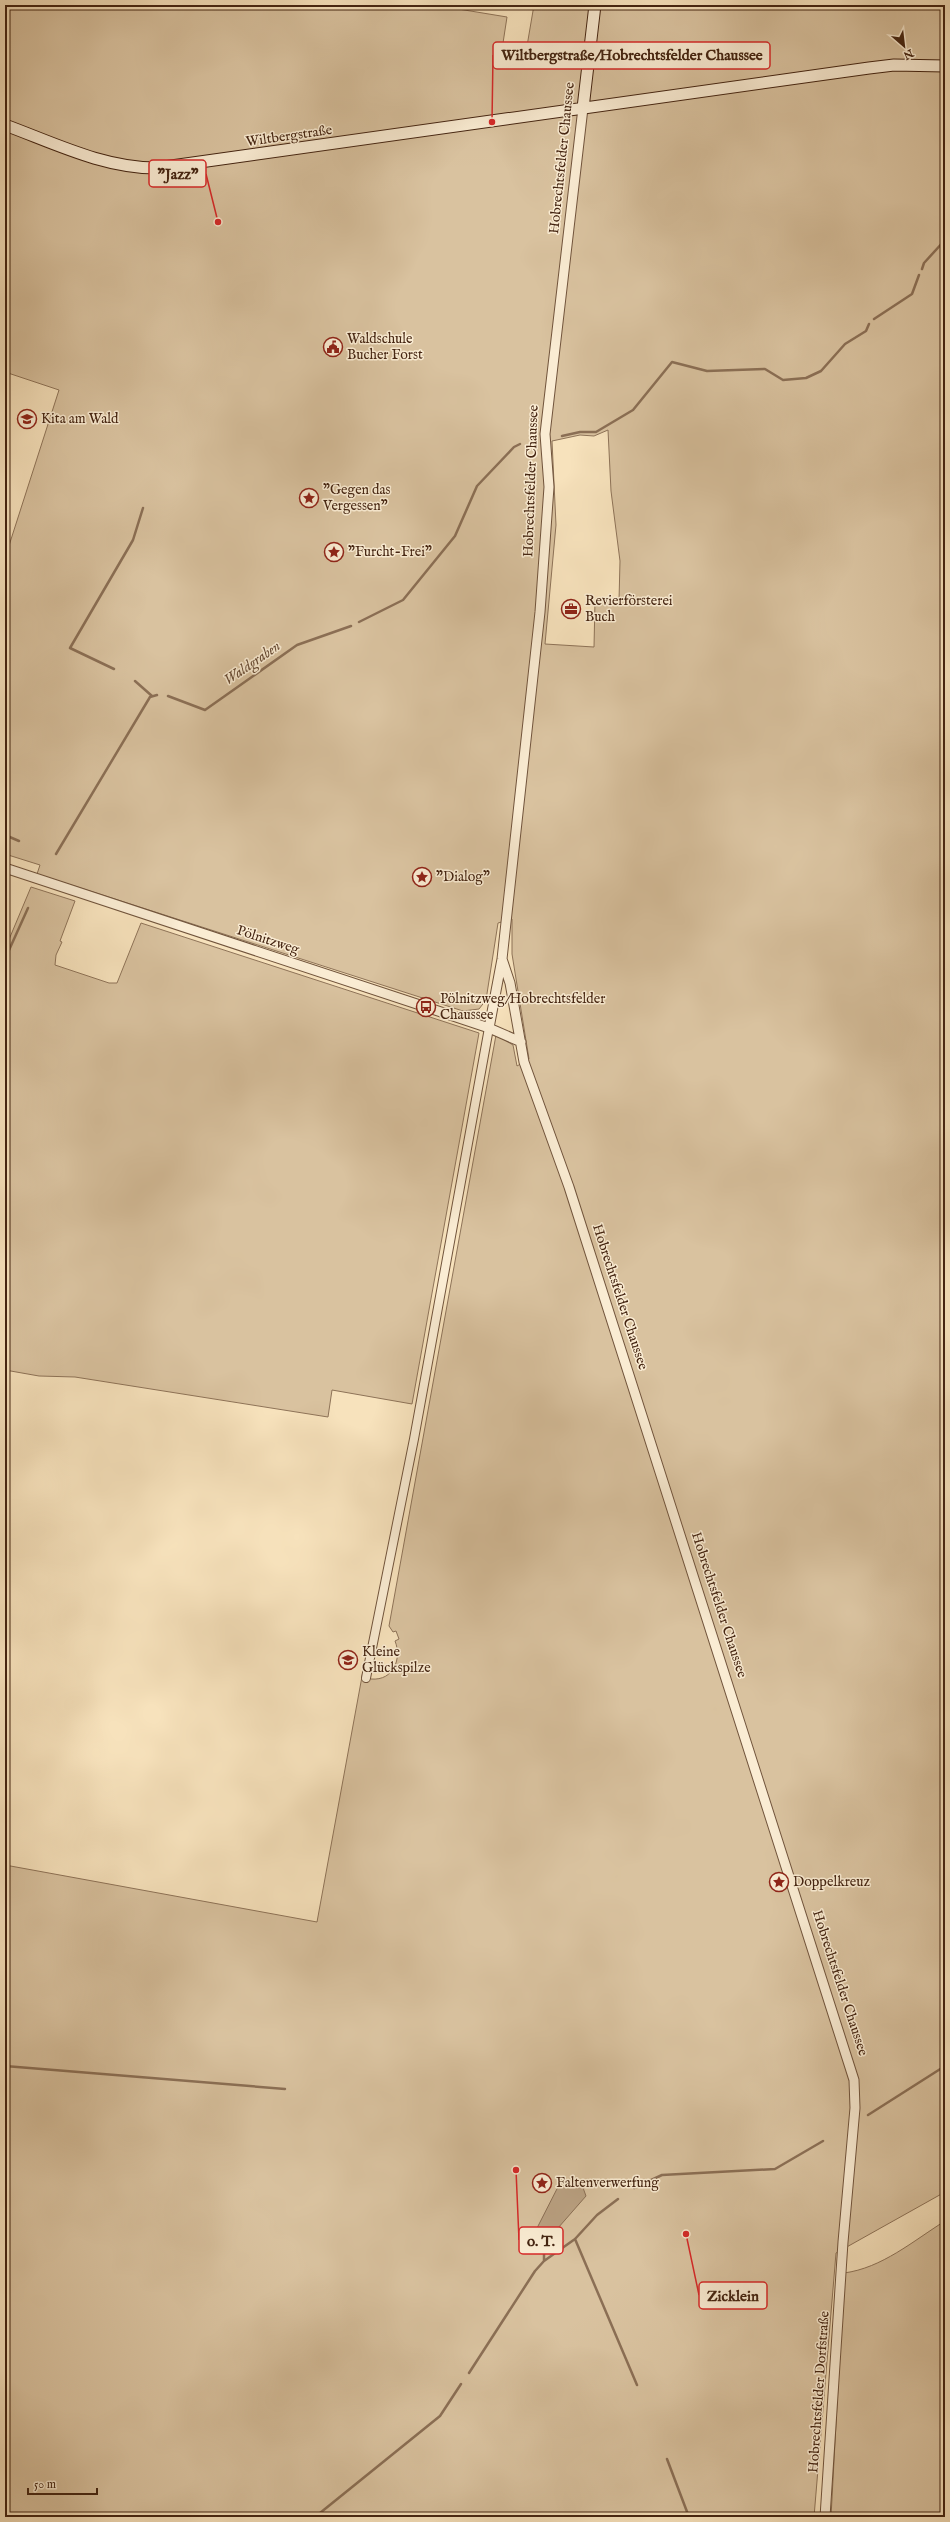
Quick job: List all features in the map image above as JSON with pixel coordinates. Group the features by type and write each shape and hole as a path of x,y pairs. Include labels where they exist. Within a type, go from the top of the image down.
{"main road":[{"name":"Hobrechtsfelder Chaussee","path":"583,108 595,5"},
{"name":"Wiltbergstraße","path":"5,125 109,164 157,168 880,66 945,66"}],"street":[{"name":"Hobrechtsfelder Chaussee","path":"366,1678 412,1446 502,959 543,572 549,487 545,434 583,108"},
{"name":"Pölnitzweg","path":"5,868 489,1028 521,1042"},
{"name":"Hobrechtsfelder Chaussee","path":"502,959 510,983 521,1042 532,1087 569,1187 852,2070 855,2108 842,2269"},
{"name":"Hobrechtsfelder Dorfstraße","path":"825,2517 842,2269"}],"shaded area":[{"path":"5,5 434,5 507,17 503,43 527,46 534,5 585,7 585,5 945,5 945,2192 836,2253 814,2517 5,2517 5,1865 317,1922 363,1671 371,1679 379,1679 391,1672 397,1661 397,1648 395,1641 399,1639 396,1631 393,1632 389,1626 496,1035 513,1045 517,1066 529,1059 512,954 512,919 498,923 486,1000 479,1009 463,1011 37,874 40,865 5,854 5,558 59,390 5,372","holes":["608,430 611,491 620,561 619,601 595,601 594,647 545,644 556,525 552,441 580,435 594,436"]},
{"path":"31,887 75,901 60,941 62,942 56,955 55,965 109,983 117,983 141,923 479,1033 412,1404 332,1390 328,1417 75,1377 39,1376 5,1370 5,949"},
{"path":"562,2179 582,2185 586,2196 544,2244 537,2240 535,2232"},
{"path":"945,2221 945,2517 831,2517 844,2273 871,2266 884,2260"}],"waterway":[{"name":"Waldgraben","path":"922,269 924,263 945,240"},
{"name":"Waldgraben","path":"874,319 912,294 919,275"},
{"name":"Waldgraben","path":"562,436 580,432 596,432 633,410 672,362 707,371 765,369 783,380 806,378 821,371 845,344 866,331 869,324"},
{"name":"Waldgraben","path":"359,622 403,600 455,536 477,486 514,447 520,444"},
{"path":"114,669 70,648 133,540 143,508"},
{"name":"Waldgraben","path":"168,696 205,710 297,645 351,626"},
{"path":"135,681 152,696"},
{"name":"Waldgraben","path":"56,854 150,697 157,695"},
{"path":"5,835 19,841"},
{"name":"Waldgraben","path":"5,959 28,908"},
{"path":"5,2066 285,2089"},
{"path":"868,2115 945,2066"},
{"path":"634,2188 662,2175 775,2169 823,2141"},
{"path":"469,2373 535,2271 544,2261 575,2239 597,2215 618,2199"},
{"path":"575,2239 637,2385"},
{"path":"544,2244 544,2261"},
{"path":"315,2517 440,2416 461,2384"},
{"path":"667,2459 689,2517"}],"place":[{"name":"Wiltbergstraße/Hobrechtsfelder Chaussee","path":"492,122"},
{"name":"\"Jazz\"","path":"218,222"},
{"name":"Waldschule Bucher Forst","path":"333,347"},
{"name":"Kita am Wald","path":"27,419"},
{"name":"\"Gegen das Vergessen\"","path":"309,498"},
{"name":"\"Furcht-Frei\"","path":"334,552"},
{"name":"Revierförsterei Buch","path":"571,609"},
{"name":"\"Dialog\"","path":"422,877"},
{"name":"Pölnitzweg/Hobrechtsfelder Chaussee","path":"426,1007"},
{"name":"Kleine Glückspilze","path":"348,1660"},
{"name":"Doppelkreuz","path":"779,1882"},
{"name":"o. T.","path":"516,2170"},
{"name":"Faltenverwerfung","path":"542,2183"},
{"name":"Zicklein","path":"686,2234"}]}
